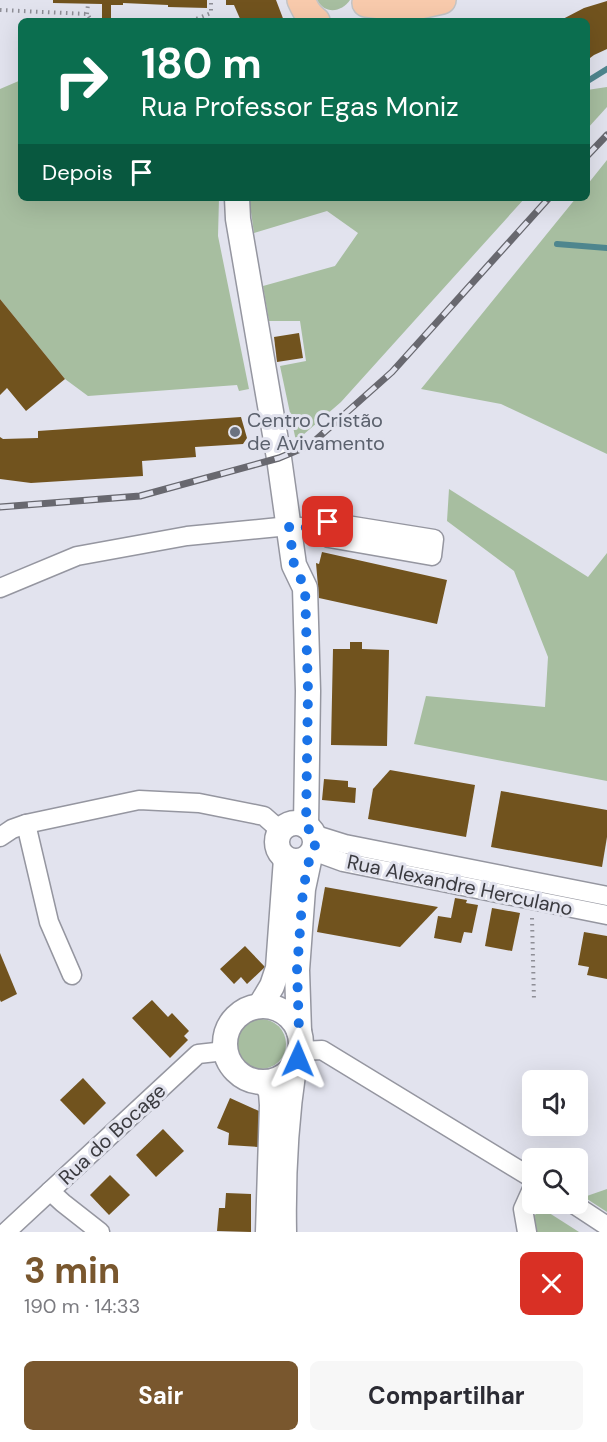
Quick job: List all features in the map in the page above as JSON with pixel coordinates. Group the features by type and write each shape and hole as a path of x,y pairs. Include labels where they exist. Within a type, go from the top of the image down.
{"main road":[{"path":"301,0 312,18"},
{"path":"361,8 406,8 442,0"}],"street":[{"path":"237,201 238,219 278,448 300,527 289,589 303,890 297,970 298,1049 291,1088 284,1232"},
{"path":"0,588 77,556 187,536 300,527 328,522 434,539 432,556 329,538 300,527"},
{"path":"72,975 9,829 139,800 199,803 264,816 302,837"},
{"path":"260,1006 272,986 278,968 286,859 281,855 277,842 302,837"},
{"name":"Rua Alexandre Herculano","path":"302,837 607,896"},
{"name":"Rua Alexandre Herculano","path":"302,837 343,862 607,915"},
{"path":"270,1006 288,1014 294,1022 298,1049 282,1078 266,1083 254,1082 244,1078 228,1062 225,1040 232,1020 240,1013 249,1008 270,1006"},
{"path":"298,1049 322,1050 522,1172"},
{"name":"Rua do Bocage","path":"6,1232 198,1054 225,1051"},
{"path":"266,1083 271,1092 272,1105 268,1232"},
{"path":"50,1191 100,1232"},
{"path":"524,1214 527,1232"},
{"path":"588,1214 607,1226"}],"path":[{"path":"198,18 211,13 211,0"},
{"path":"88,4 87,14 90,18"},
{"path":"0,10 87,14"},
{"path":"531,900 534,1001"}],"green space":[{"path":"317,0 350,0 343,7 329,10 320,5"},
{"path":"18,81 18,201 219,201 218,236 249,389 239,391 237,385 88,396 65,379 0,299 0,89"},
{"path":"607,87 607,107 590,126 590,90"},
{"path":"607,160 607,454 501,404 421,389 574,201 590,201 590,181"},
{"path":"249,201 522,201 341,402 296,441 280,366 306,361 300,321 269,321 263,286 335,266 358,233 327,211 254,233"},
{"path":"449,489 588,577 607,553 607,781 414,744 426,696 545,707 548,657 514,571 447,521"},
{"path":"256,1019 266,1019 279,1026 286,1039 286,1049 279,1062 266,1069 256,1069 247,1065 240,1058 236,1049 236,1039 240,1030 247,1023"},
{"path":"607,1189 607,1212 588,1200 588,1196"},
{"path":"536,1214 551,1214 579,1232 535,1232 532,1217"}],"building":[{"path":"53,0 207,0 207,8 123,3 123,5 111,5 111,18 102,18 102,4 53,3"},
{"path":"226,0 276,0 283,18 240,18 234,5 226,5"},
{"path":"607,1 607,49 590,58 590,18 565,18 584,8"},
{"path":"0,299 65,379 26,411 7,388 0,395"},
{"path":"299,333 303,358 277,362 274,337"},
{"path":"241,417 247,438 243,444 195,447 196,457 142,461 143,476 31,483 0,479 0,437 3,439 38,438 38,431"},
{"path":"322,552 447,580 437,624 319,598 316,563 319,564"},
{"path":"350,642 362,642 362,649 389,650 387,746 331,745 333,649 350,649"},
{"path":"390,770 475,785 466,837 368,819 373,789"},
{"path":"324,779 348,781 348,787 356,788 355,803 322,800"},
{"path":"501,791 607,810 607,837 602,867 491,847"},
{"path":"325,887 438,907 400,947 317,932"},
{"path":"455,898 478,905 472,933 464,932 461,943 434,938 438,916 451,918"},
{"path":"492,908 520,913 512,951 485,946"},
{"path":"584,932 607,936 607,979 587,975 589,967 578,965"},
{"path":"245,946 265,967 247,984 241,977 234,984 220,969"},
{"path":"0,953 17,994 1,1002 0,1000"},
{"path":"152,1000 168,1017 172,1013 189,1031 184,1036 188,1040 170,1058 132,1018"},
{"path":"83,1078 106,1103 84,1125 60,1100"},
{"path":"230,1098 259,1111 258,1147 228,1145 229,1133 217,1128"},
{"path":"163,1129 184,1151 156,1177 136,1155"},
{"path":"110,1175 130,1195 109,1215 90,1195"},
{"path":"226,1193 251,1194 251,1232 217,1231 219,1208 225,1208"}],"waterway":[{"path":"590,80 607,69"},
{"path":"557,244 607,248"}],"railway":[{"path":"590,153 607,135"},
{"path":"0,507 140,496 279,458 310,445 392,372 546,201"}],"place":[{"name":"Centro Cristão de Avivamento","path":"235,432"}],"route":[{"path":"298,1059 301,1041 297,970 303,890 315,839 306,826 308,691 305,588 294,565 289,526 311,528 328,522"}]}
